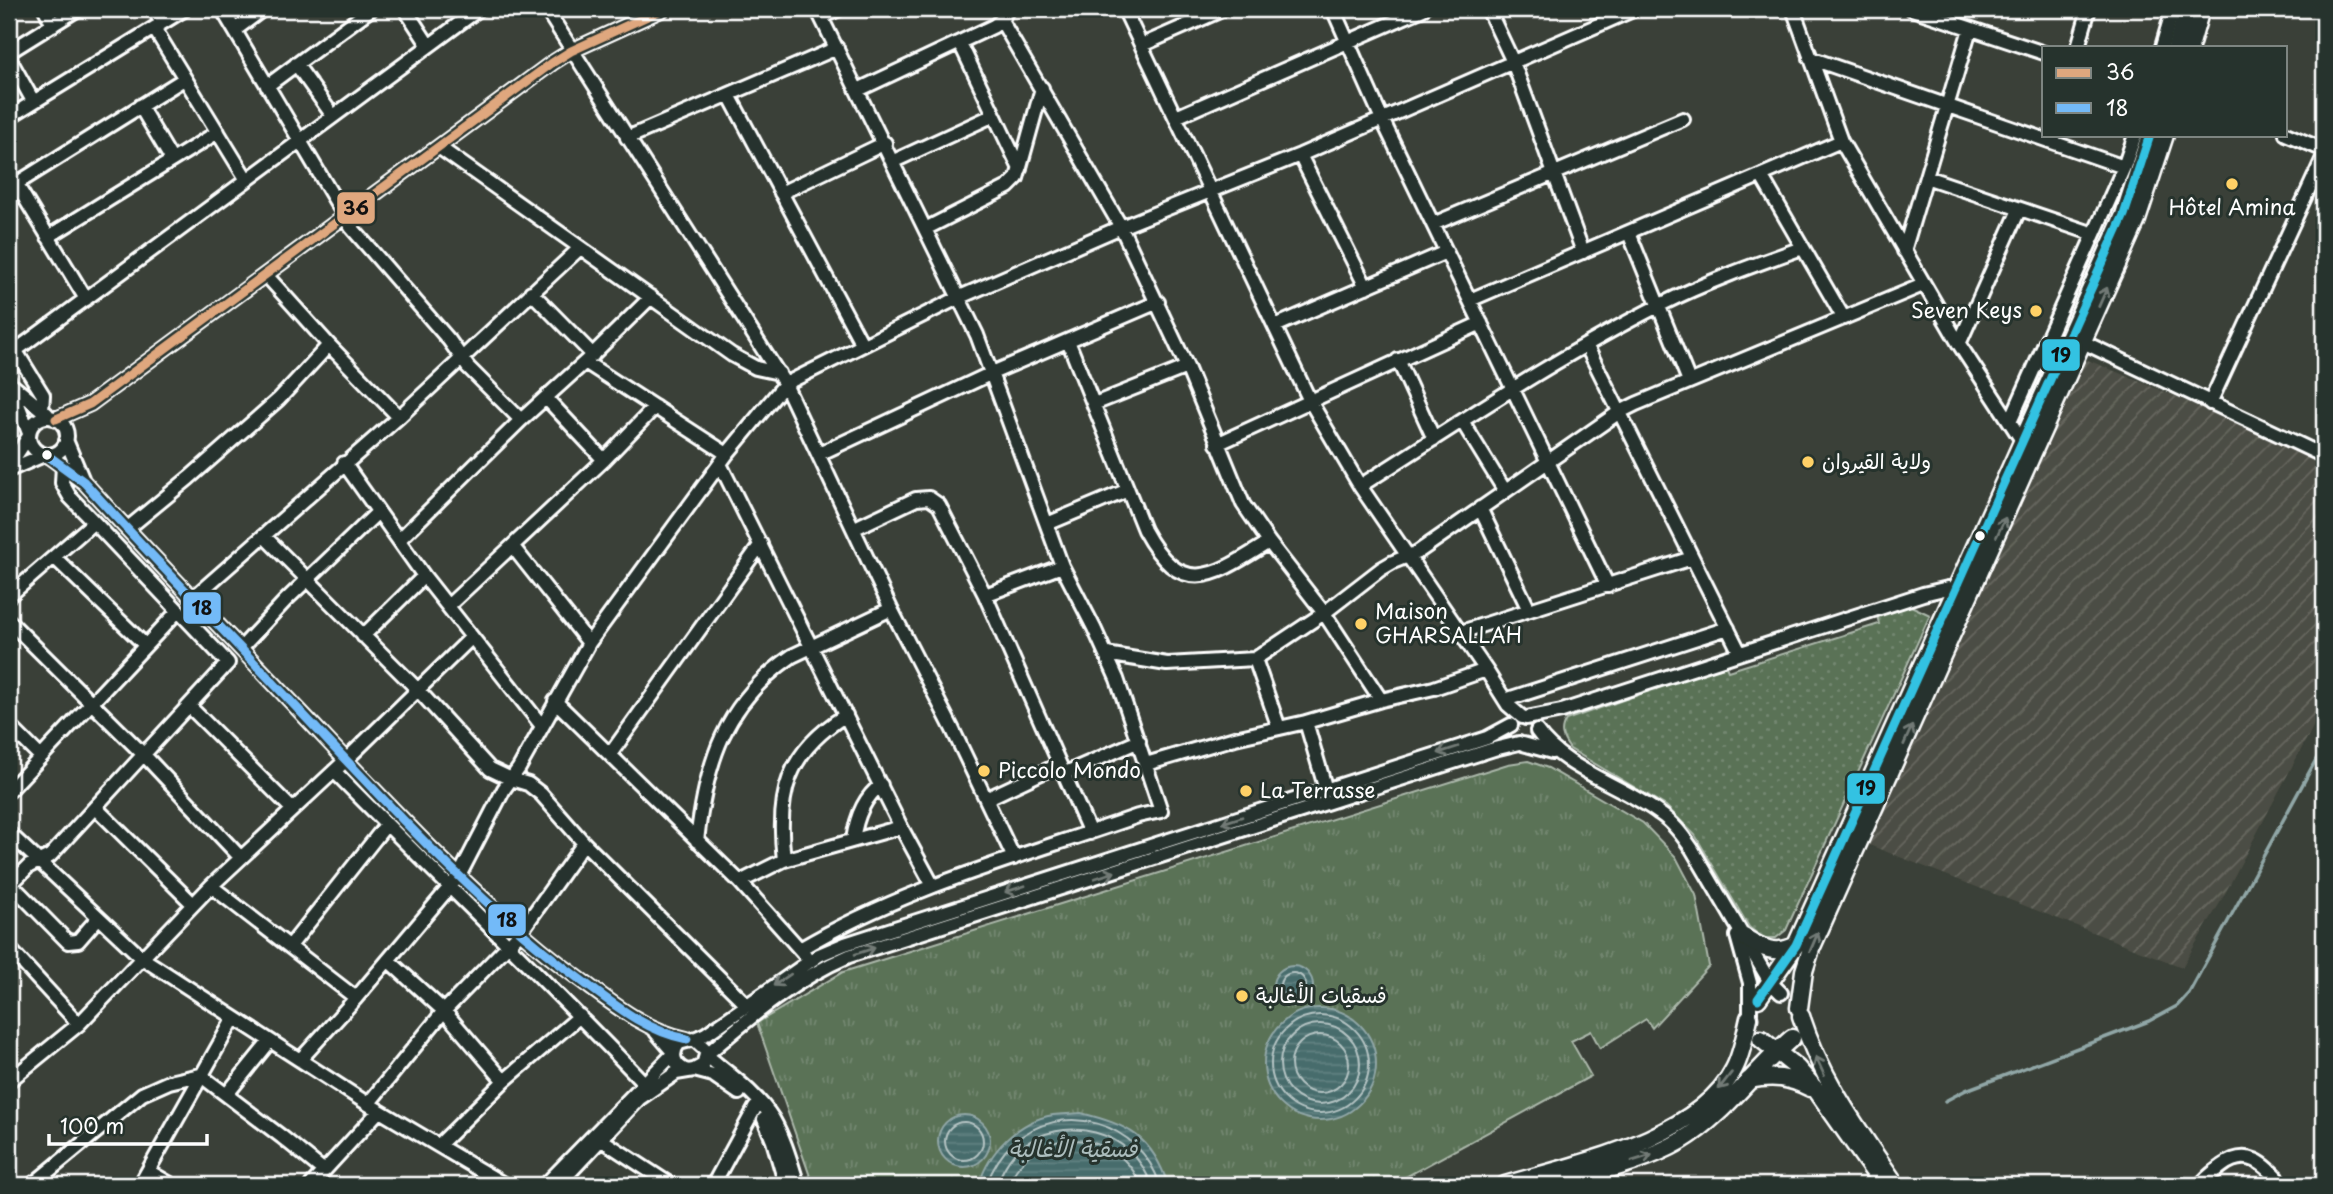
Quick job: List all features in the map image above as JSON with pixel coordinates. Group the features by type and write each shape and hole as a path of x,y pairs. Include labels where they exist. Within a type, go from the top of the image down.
{"main road":[{"path":"2176,46 2186,9"},
{"path":"2190,46 2201,9"},
{"path":"2021,465 2023,442 2124,215 2150,136"},
{"path":"1505,1185 1630,1147 1651,1138 1679,1122 1721,1087 1733,1070 1752,1010 1776,988 2021,465 2083,342 2137,220 2165,136"},
{"path":"1554,1185 1657,1153 1683,1140 1715,1115 1797,1032 1804,971 1811,949 1963,592"},
{"path":"1744,937 1773,951 1796,945"},
{"path":"1776,988 1794,1001 1817,1061 1833,1091 1896,1185"},
{"path":"1752,1010 1755,1034 1797,1068 1817,1091 1883,1185"},
{"path":"1761,1040 1776,1044 1792,1038"},
{"path":"1749,1080 1781,1076 1817,1091"}],"street":[{"path":"45,9 53,25"},
{"path":"9,52 78,9"},
{"path":"153,9 184,79 247,180"},
{"path":"9,117 185,9"},
{"path":"222,9 299,142 362,241 449,340 468,367 521,420"},
{"path":"235,30 263,9"},
{"path":"267,86 371,9"},
{"path":"405,9 429,46"},
{"path":"50,416 43,395 12,345 86,299 479,9"},
{"path":"546,9 782,379 855,528 891,609 1014,858"},
{"path":"9,468 59,451 90,404 571,51 662,9"},
{"path":"800,949 841,926 933,886 1161,811 1139,740 1107,654 1062,566 992,373 960,297 819,13 839,9"},
{"path":"858,90 960,43 1001,20 1008,9"},
{"path":"1124,9 1310,401 1360,486 1461,632 1518,721"},
{"path":"1142,45 1224,9"},
{"path":"1332,9 1349,41 1382,119 1608,586"},
{"path":"1176,117 1423,9"},
{"path":"1488,9 1513,62 1583,252"},
{"path":"300,1060 450,890 589,643 782,379 1121,227 1300,155 1635,9"},
{"path":"1793,9 1841,141 1923,285 2023,442"},
{"path":"1912,9 2042,51"},
{"path":"2078,46 2089,9"},
{"path":"2162,46 2173,9"},
{"path":"1001,20 1121,227 1187,367 1243,504 1324,613 1381,700"},
{"path":"1904,251 1970,29"},
{"path":"960,43 1020,169"},
{"path":"627,138 837,48"},
{"path":"9,58 33,101"},
{"path":"1810,58 2124,167"},
{"path":"296,64 333,116"},
{"path":"86,299 12,178 184,79"},
{"path":"927,228 1008,187 1017,178 1042,88"},
{"path":"729,95 862,344"},
{"path":"141,106 172,160"},
{"path":"894,161 994,115"},
{"path":"1433,224 1683,119"},
{"path":"48,237 218,132"},
{"path":"2210,403 2324,153 2288,135"},
{"path":"2010,422 2136,136"},
{"path":"1470,300 1841,141"},
{"path":"781,192 885,143"},
{"path":"440,148 732,355 782,379"},
{"path":"1300,155 1366,287"},
{"path":"1762,177 1843,317"},
{"path":"1926,177 2094,234"},
{"path":"1959,344 2019,210"},
{"path":"1629,233 1689,382"},
{"path":"194,597 399,417 579,248"},
{"path":"1360,486 1512,388 1660,305 1736,272 1802,248"},
{"path":"1275,326 1446,252"},
{"path":"266,275 399,417"},
{"path":"1107,654 1167,664 1255,659 1324,613 1381,569 1409,556 1549,463 1618,413 1923,285"},
{"path":"531,292 589,359 724,459 761,544 933,886"},
{"path":"398,540 651,297"},
{"path":"819,454 992,373 1158,302"},
{"path":"1217,444 1481,323"},
{"path":"1068,341 1144,530 1156,551 1176,572 1201,575 1217,572 1269,542"},
{"path":"2083,342 2324,456"},
{"path":"127,529 279,399 329,345"},
{"path":"1587,345 1618,413 1740,653"},
{"path":"1398,360 1434,439"},
{"path":"1094,404 1187,367"},
{"path":"9,382 62,424 84,482"},
{"path":"9,382 31,446 63,465 84,482 459,876 520,933 603,997 653,1029 674,1053 679,1066 713,1075 724,1081 755,1108 768,1127 786,1185"},
{"path":"547,398 604,460"},
{"path":"9,468 35,422 90,404"},
{"path":"448,606 604,460 655,407"},
{"path":"9,418 28,431"},
{"path":"1462,421 1505,491"},
{"path":"344,463 424,576 542,726"},
{"path":"63,465 62,482 70,497 228,663 50,856 29,866 10,884 68,942 78,941 99,918"},
{"path":"1047,524 1128,490"},
{"path":"855,528 916,499 935,500 985,595 1090,833"},
{"path":"1480,508 1529,610"},
{"path":"241,648 285,601 378,512"},
{"path":"9,596 94,522"},
{"path":"264,536 419,691 491,769 535,789 584,843 746,1004"},
{"path":"611,754 761,544"},
{"path":"513,547 589,643"},
{"path":"54,556 145,645"},
{"path":"1461,632 1692,558"},
{"path":"985,595 1062,566"},
{"path":"363,636 424,576"},
{"path":"558,1185 640,1098 676,1073 691,1071 703,1065 706,1055 754,1013 845,944 1487,738 1518,721 1562,711 1892,603 1940,589 1963,592"},
{"path":"697,841 706,779 715,748 728,721 745,698 769,673 792,656 891,609"},
{"path":"9,791 178,611"},
{"path":"9,621 144,755 241,858"},
{"path":"1506,702 1728,628"},
{"path":"9,1081 79,1024 211,886 419,691 472,637"},
{"path":"1255,659 1279,728"},
{"path":"1146,764 1434,688 1486,670"},
{"path":"555,701 740,882 813,967"},
{"path":"188,706 292,809"},
{"path":"545,1185 674,1053 679,1043 706,1034 746,1004 813,967 1481,753 1534,739 1537,730 1562,711"},
{"path":"784,860 781,813 790,775 811,743 846,715"},
{"path":"1518,721 1534,722 1552,749 1662,814 1692,849 1728,913 1776,988"},
{"path":"1518,721 1512,738 1562,756"},
{"path":"1306,722 1326,790"},
{"path":"9,725 40,757"},
{"path":"986,799 1139,740"},
{"path":"334,771 644,1083"},
{"path":"853,840 863,806 881,785"},
{"path":"95,807 193,904"},
{"path":"290,946 386,825"},
{"path":"740,882 784,860 901,827"},
{"path":"9,833 142,958 373,1108 505,1185"},
{"path":"311,1185 373,1108 444,1011 520,933 584,843"},
{"path":"211,886 356,998"},
{"path":"1728,913 1750,982 1752,1010"},
{"path":"10,951 79,1024"},
{"path":"388,960 444,1011 504,1081"},
{"path":"439,1145 504,1081 580,1016"},
{"path":"139,1185 234,1018"},
{"path":"653,1029 691,1039 702,1045 706,1055 745,1088 772,1117 789,1154 798,1185"},
{"path":"227,1094 270,1041"},
{"path":"32,1185 142,1094 169,1082 200,1075 324,1171"},
{"path":"713,1185 755,1108"},
{"path":"602,1140 671,1185"},
{"path":"2200,1185 2232,1159 2248,1158 2263,1163 2284,1185"},
{"path":"148,1171 172,1185"}],"shaded area":[{"path":"2083,358 2324,458 2324,706 2221,901 2182,967 1864,843"}],"green space":[{"path":"1909,605 1930,615 1786,930 1776,938 1763,938 1749,927 1695,835 1666,806 1570,749 1563,738 1562,731 1566,720 1725,664 1728,671 1879,624 1877,615"},
{"name":"فسقيات الأغالبة","path":"1528,761 1548,768 1643,823 1676,857 1696,895 1709,966 1652,1028 1646,1019 1600,1048 1591,1031 1571,1041 1591,1076 1391,1185 813,1185 757,1023 843,972 1508,764"}],"water":[{"path":"1293,966 1307,972 1313,986 1307,1000 1293,1006 1279,1000 1273,986 1279,972"},
{"path":"1320,1008 1341,1013 1359,1025 1371,1043 1376,1064 1371,1085 1359,1103 1341,1115 1320,1120 1299,1115 1281,1103 1269,1085 1264,1064 1269,1043 1281,1025 1299,1013"},
{"name":"فسقية الأغالبة","path":"1081,1113 1112,1122 1136,1135 1154,1155 1168,1185 979,1185 989,1161 1017,1131 1040,1118"},
{"name":"فسقية الأغالبة","path":"964,1115 983,1122 990,1141 983,1160 964,1167 945,1160 938,1141 945,1122"}],"waterway":[{"path":"1945,1101 1966,1090 2149,1021 2177,1006 2189,993 2324,745"}],"transit line":[{"name":"36","path":"56,419 90,404 552,63 571,51 663,9"},
{"name":"19","path":"1758,999 1796,945 2124,215 2150,136"},
{"name":"18","path":"47,455 84,482 389,806 504,917 544,952 622,1010 660,1031 687,1039"}],"place":[{"name":"Hôtel Amina","path":"2232,184"},
{"name":"Seven Keys","path":"2036,311"},
{"name":"ولاية القيروان","path":"1808,462"},
{"name":"Maison GHARSALLAH","path":"1361,624"},
{"name":"Piccolo Mondo","path":"984,771"},
{"name":"La Terrasse","path":"1246,791"},
{"name":"فسقيات الأغالبة","path":"1242,996"}]}
